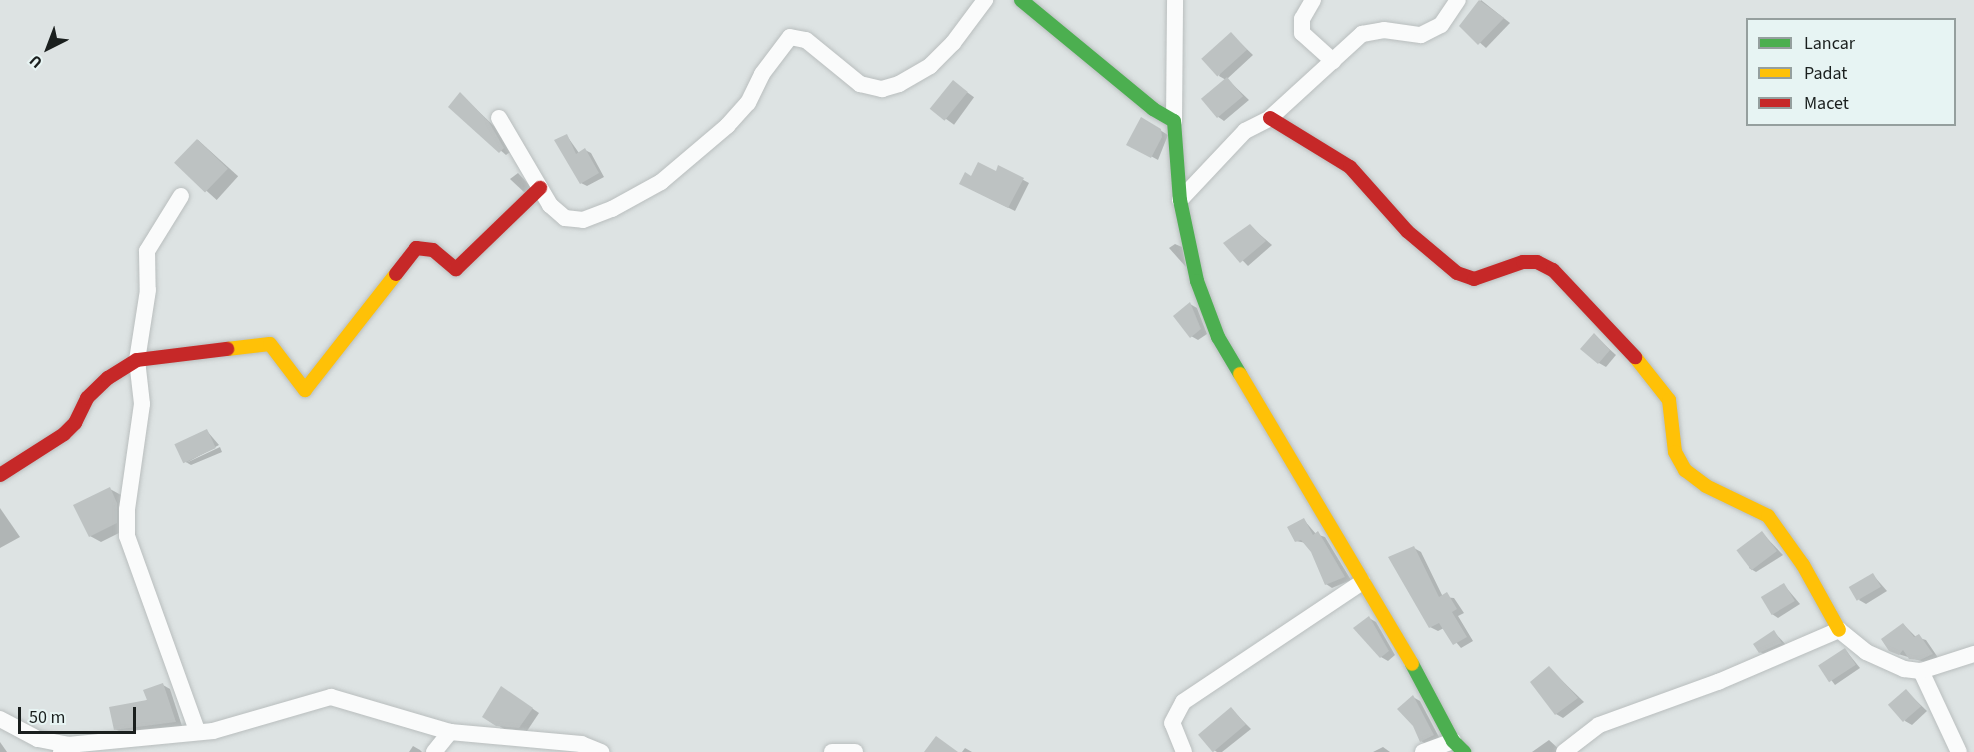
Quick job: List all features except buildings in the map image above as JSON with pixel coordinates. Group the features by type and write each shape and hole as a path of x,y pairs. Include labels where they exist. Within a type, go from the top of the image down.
{"street":[{"path":"499,118 558,214 574,221 612,209 661,182 727,126 748,103 762,74 790,37 806,40 860,84 882,89 930,66 953,43 985,0"},
{"path":"1021,0 1080,45 1153,109 1174,121"},
{"path":"1175,0 1174,121 1180,200 1197,281 1218,337 1362,582 1400,642 1459,746 1423,752"},
{"path":"1313,0 1302,19 1302,33 1333,60"},
{"path":"1180,200 1245,131 1270,118 1362,34 1384,30 1421,35 1441,25 1458,0"},
{"path":"1270,118 1350,167 1407,231 1457,273 1474,279 1522,262 1537,262 1553,270 1645,368 1669,400 1675,452 1685,470 1706,486 1768,516 1798,556 1839,630 1885,664 1921,671 1974,654"},
{"path":"0,475 64,434 75,423 87,398 108,378 137,360 270,344 305,390 417,248 433,250 452,269 456,269 540,188"},
{"path":"181,196 147,251 148,290 137,360 142,404 126,510 127,536 197,730"},
{"path":"1184,752 1172,723 1177,707 1362,582"},
{"path":"1563,752 1599,725 1718,682 1839,630"},
{"path":"1921,671 1959,752"},
{"path":"0,719 38,739 65,748 197,730 213,731 331,697 450,732 581,744 601,752"},
{"path":"434,752 450,732"},
{"path":"832,752 855,752"}],"traffic: fast":[{"path":"1021,0 1153,109 1174,121 1180,200 1197,281 1218,337 1240,374"},
{"path":"1412,664 1453,741 1464,752"}],"traffic: slow":[{"path":"227,349 270,344 305,390 396,274"},
{"path":"1635,357 1669,400 1675,452 1685,470 1706,486 1768,516 1803,565 1839,630"},
{"path":"1240,374 1412,664"}],"traffic: jam":[{"path":"1270,118 1350,167 1407,231 1457,273 1474,279 1523,262 1537,262 1553,270 1635,357"},
{"path":"396,274 416,248 433,250 456,269 540,188"},
{"path":"0,475 64,434 75,423 87,398 108,378 137,360 227,349"}]}
